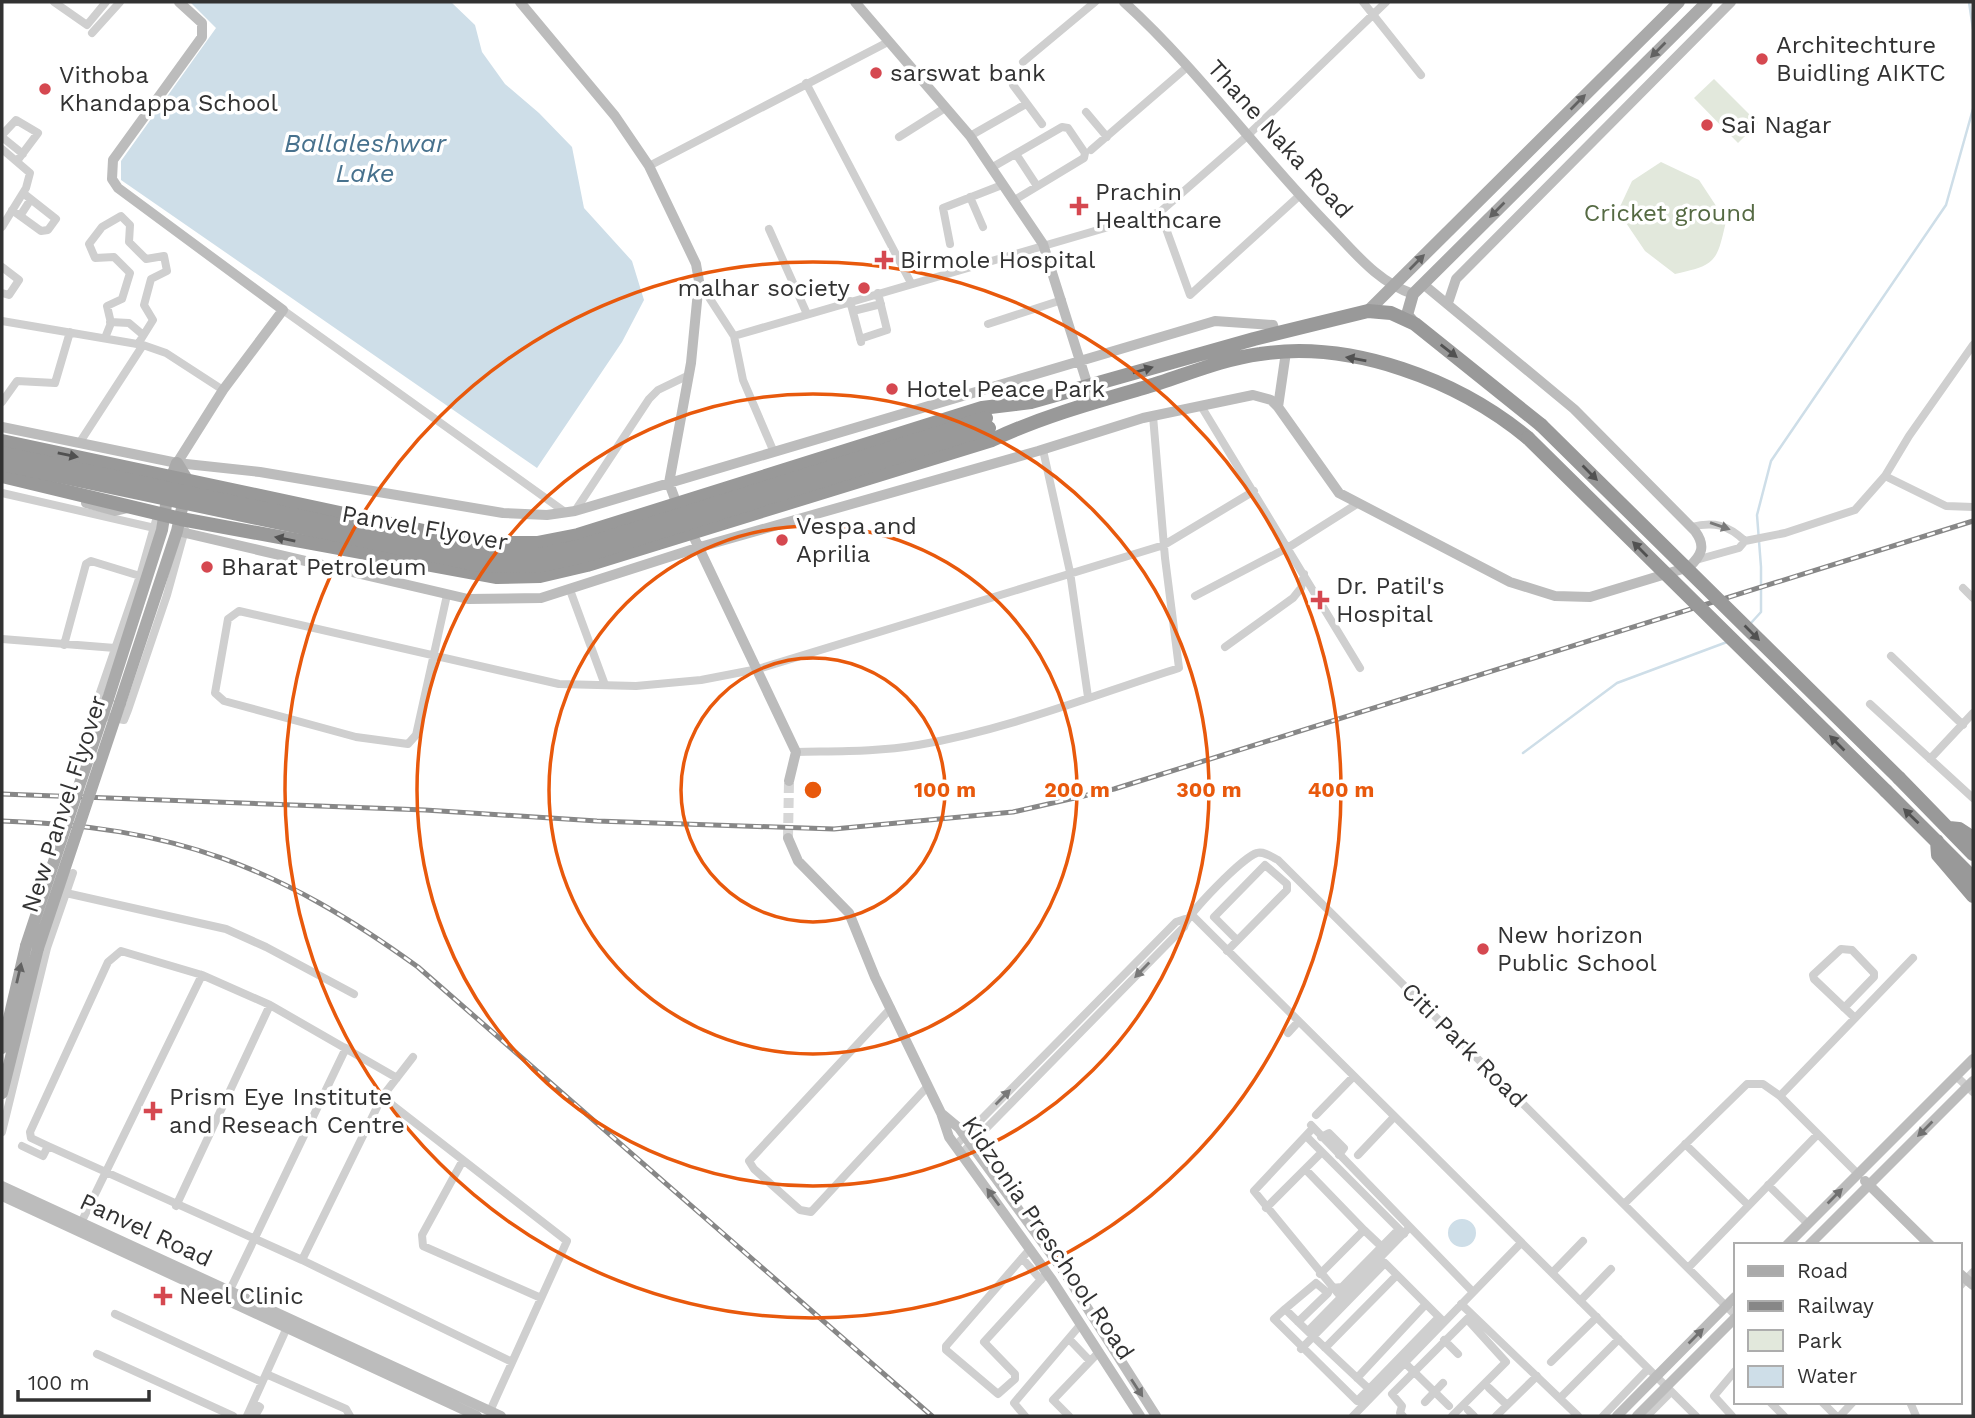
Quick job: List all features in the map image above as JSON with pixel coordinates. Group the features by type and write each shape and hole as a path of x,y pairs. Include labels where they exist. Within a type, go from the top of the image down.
{"highway":[{"path":"2,441 327,512 499,544 559,539 982,408 1031,402 1368,311 1391,313 1415,324 1541,425 1947,828 1959,829 1972,848"},
{"path":"2,476 162,514 182,526 496,578 563,571 693,533 992,440 1036,419 1258,354 1329,354 1400,370 1473,400 1528,438 1973,877"},
{"name":"Panvel Flyover","path":"2,464 479,565 517,567 584,556 987,423 1031,402"},
{"name":"Panvel Flyover","path":"2,453 481,555 517,556 582,546 987,423 1036,419"},
{"path":"143,472 144,455"},
{"path":"1937,841 1938,855 1973,896"}],"main road":[{"path":"1368,311 1679,2"},
{"path":"1415,324 1407,315 1413,294 1707,2"},
{"path":"177,463 188,481"},
{"name":"New Panvel Flyover","path":"114,701 170,477 177,463"},
{"name":"New Panvel Flyover","path":"2,1048 32,947 114,701 182,526 188,481"},
{"name":"New Panvel Flyover","path":"2,1093 32,947"}],"street":[{"path":"54,2 87,25 105,5 120,2"},
{"path":"178,2 202,23 202,37 114,160 112,179 118,188 283,310 570,512"},
{"path":"520,2 614,116 649,166 696,264 699,281 689,375 669,483 676,504 700,547 796,752 789,781"},
{"path":"855,2 970,136 1042,244 1093,402"},
{"path":"1023,62 1095,2"},
{"name":"Thane Naka Road","path":"1124,2 1166,40 1186,68 1299,196 1392,287 1413,294"},
{"path":"1363,2 1421,75"},
{"path":"734,336 1042,244 1160,212 1246,136 1371,13 1386,2"},
{"path":"1448,303 1456,279 1731,2"},
{"path":"92,33 105,5"},
{"path":"649,166 888,42"},
{"path":"1091,150 1186,68"},
{"path":"806,83 911,283"},
{"path":"1013,85 1042,124"},
{"path":"970,136 1026,104"},
{"path":"899,137 945,108"},
{"path":"1086,112 1107,137"},
{"path":"16,213 30,173 2,136 16,120 38,133 20,158"},
{"path":"991,168 1062,127 1068,128 1085,153 1082,159 1013,201"},
{"path":"4,154 20,158"},
{"path":"1016,154 1037,186"},
{"path":"950,244 941,211 1002,185"},
{"path":"16,213 41,230 48,230 55,219 23,193"},
{"path":"1160,212 1190,295 1299,196"},
{"path":"970,197 983,227"},
{"path":"2,227 31,199"},
{"path":"80,442 141,344 142,334 153,320 144,305 151,279 167,271 163,256 146,259 129,242 131,225 121,216 102,227 89,244 94,258 114,257 130,273 122,299 107,306 110,323 106,338"},
{"path":"769,229 807,314"},
{"path":"2,267 19,280 9,295 2,293"},
{"path":"699,281 734,336 743,380 773,450"},
{"path":"2,494 159,529 94,710 99,715 124,720 167,595 182,526 447,595 511,601 541,598 700,547 1043,450 1153,416 1253,395 1271,400 1278,407 1339,493 1357,505 1510,582 1555,596 1590,597 1626,589 1689,567 1702,550 1702,541 1691,527 1574,409 1423,284"},
{"path":"850,301 861,341 887,330 878,293"},
{"path":"988,324 1062,300"},
{"path":"853,311 881,303"},
{"path":"177,463 223,390 283,310"},
{"path":"2,321 141,344 166,353 223,390"},
{"path":"110,323 126,321 142,334"},
{"path":"2,427 177,463 260,472 518,515 570,512 1215,321 1264,322 1273,326 1275,334"},
{"path":"2,402 17,381 55,383 70,332"},
{"path":"1696,560 1740,548 1747,541 1785,533 1855,510 1885,476 1909,436 1973,345"},
{"path":"1278,407 1286,352"},
{"path":"570,512 649,399 658,390 689,375"},
{"path":"1201,405 1360,668"},
{"path":"796,752 877,751 920,745 1179,668 1164,545 1153,416"},
{"path":"1043,450 1070,572 1088,697"},
{"path":"1885,476 1947,506 1973,507"},
{"path":"2,482 115,510 134,507"},
{"path":"447,595 433,657 416,735 413,741 401,746 224,701 215,693 228,619 235,611 433,657 559,684 605,685 701,680 758,669 1164,545 1254,491"},
{"path":"1195,596 1289,547 1357,505"},
{"path":"1691,527 1712,522 1735,532 1747,541"},
{"path":"64,645 86,564 91,561 141,576"},
{"path":"1225,648 1293,598 1301,588 1304,574"},
{"path":"1963,589 1973,598"},
{"path":"570,590 605,685"},
{"path":"2,639 114,649"},
{"path":"1891,656 1962,725"},
{"path":"1870,704 1973,799"},
{"path":"1930,759 1973,713"},
{"path":"788,838 798,861 849,913 878,984 942,1114"},
{"name":"Citi Park Road","path":"1188,917 1257,853 1266,853 1278,860 1734,1316"},
{"path":"1237,940 1215,918 1216,914 1265,865 1288,887"},
{"path":"2,1132 47,948 73,873"},
{"path":"1227,951 1297,879"},
{"path":"66,893 226,929 267,947 354,995"},
{"path":"958,1150 1089,1017 1176,922 1188,917 1227,951 1696,1416"},
{"path":"1844,1008 1874,977 1874,973 1852,950 1841,950 1813,975 1844,1008 1855,1018"},
{"path":"397,1078 270,1005 202,975 129,951 114,955 30,1132 31,1138 302,1261 512,1362"},
{"path":"1780,1096 1913,958"},
{"path":"78,1228 202,975"},
{"path":"889,1003 749,1161 754,1169 800,1210 811,1212 928,1086"},
{"path":"176,1206 270,1005"},
{"path":"1288,1032 1298,1022"},
{"path":"227,1296 346,1048"},
{"path":"302,1261 382,1097 413,1056"},
{"path":"1789,1243 1973,1059"},
{"path":"1816,1243 1869,1185 1971,1087 1956,1076"},
{"path":"1316,1115 1353,1077"},
{"path":"1624,1204 1747,1084 1763,1084 1780,1096 1924,1242"},
{"path":"382,1097 567,1241 489,1414"},
{"name":"Kidzonia Preschool Road","path":"942,1114 967,1141 1067,1276 1156,1416"},
{"name":"Kidzonia Preschool Road","path":"942,1114 958,1150 1026,1254 1081,1324 1140,1416"},
{"path":"1358,1155 1394,1117"},
{"path":"1341,1297 1266,1208 1254,1187 1312,1127 1404,1230"},
{"path":"1688,1268 1818,1134"},
{"path":"1306,1136 1473,1292"},
{"path":"1685,1144 1748,1205"},
{"path":"22,1146 43,1156 48,1146"},
{"path":"1266,1208 1322,1152"},
{"path":"463,1160 422,1235 422,1246 541,1298"},
{"path":"1305,1169 1382,1247"},
{"path":"1768,1185 1808,1224"},
{"name":"Panvel Road","path":"2,1186 78,1228"},
{"name":"Panvel Road","path":"2,1196 489,1414 501,1416"},
{"path":"1320,1274 1364,1230"},
{"path":"1332,1288 1342,1287 1382,1247 1404,1230"},
{"path":"1310,1334 1382,1260 1404,1230"},
{"path":"1552,1273 1583,1241"},
{"path":"1353,1416 1371,1392 1521,1242"},
{"path":"1026,1254 946,1346 946,1350 998,1394 1015,1379 1015,1374 984,1342 1044,1277"},
{"path":"1382,1260 1441,1320"},
{"path":"1301,1349 1341,1297 1382,1260"},
{"path":"1580,1301 1611,1269"},
{"path":"1325,1348 1397,1275"},
{"path":"1298,1322 1328,1293 1316,1283 1284,1309 1274,1323 1354,1400 1371,1392 1405,1363 1441,1320"},
{"path":"1603,1416 1734,1298"},
{"path":"1357,1378 1426,1304"},
{"path":"1461,1304 1501,1349 1536,1376 1578,1416"},
{"path":"1284,1309 1371,1392"},
{"path":"115,1314 262,1382"},
{"path":"1551,1362 1597,1317"},
{"path":"1647,1416 1734,1318"},
{"path":"1403,1416 1400,1413 1402,1406 1392,1394 1465,1319 1488,1336"},
{"path":"247,1416 289,1324"},
{"name":"Panvel Road","path":"289,1324 477,1416"},
{"path":"1025,1416 1014,1403 1081,1324"},
{"path":"1069,1339 1090,1361"},
{"path":"1560,1398 1619,1339"},
{"path":"1444,1340 1458,1354"},
{"path":"1452,1416 1506,1362 1501,1349"},
{"path":"1069,1416 1052,1400 1099,1352"},
{"path":"97,1354 233,1416"},
{"path":"1405,1363 1449,1406"},
{"path":"1114,1374 1124,1367"},
{"path":"1617,1416 1652,1372"},
{"path":"1732,1416 1714,1396 1734,1372"},
{"path":"266,1374 346,1409 350,1416"},
{"path":"1496,1416 1536,1376"},
{"path":"1425,1402 1443,1383"},
{"path":"1489,1388 1507,1405"},
{"path":"1637,1416 1669,1389"},
{"path":"253,1403 260,1407 255,1416"},
{"path":"1824,1404 1838,1416 1851,1404"}],"green space":[{"path":"1714,79 1758,123 1738,143 1694,98"},
{"name":"Cricket ground","path":"1661,162 1699,180 1726,221 1720,245 1712,260 1699,268 1675,274 1645,251 1618,211 1632,181"}],"water":[{"name":"Ballaleshwar Lake","path":"190,2 451,2 475,25 482,52 505,84 539,113 572,147 584,208 632,261 644,300 622,342 537,468 121,180 121,161 216,28"},
{"path":"1462,1219 1472,1223 1476,1233 1472,1243 1462,1247 1452,1243 1448,1233 1452,1223"}],"waterway":[{"path":"1969,2 1973,29"},
{"path":"1751,623 1761,612 1757,515 1771,461 1946,205 1973,109"},
{"path":"1523,753 1617,683 1727,642"}],"tunnel":[{"path":"788,838 789,781"}],"railway":[{"path":"2,794 834,829 1013,812 1114,789 1973,521"},
{"path":"2,821 120,832 173,843 223,858 271,878 368,932 418,967 932,1416"}],"place":[{"name":"Architechture Buidling AIKTC","path":"1762,59"},
{"name":"sarswat bank","path":"876,73"},
{"name":"Vithoba Khandappa School","path":"45,89"},
{"name":"Sai Nagar","path":"1707,125"},
{"name":"Prachin Healthcare","path":"1079,206"},
{"name":"Birmole Hospital","path":"884,260"},
{"name":"malhar society","path":"864,288"},
{"name":"Hotel Peace Park","path":"892,389"},
{"name":"Vespa and Aprilia","path":"782,540"},
{"name":"Bharat Petroleum","path":"207,567"},
{"name":"Dr. Patil's Hospital","path":"1320,600"},
{"name":"New horizon Public School","path":"1483,949"},
{"name":"Prism Eye Institute and Reseach Centre","path":"153,1111"},
{"name":"Neel Clinic","path":"163,1296"}]}
